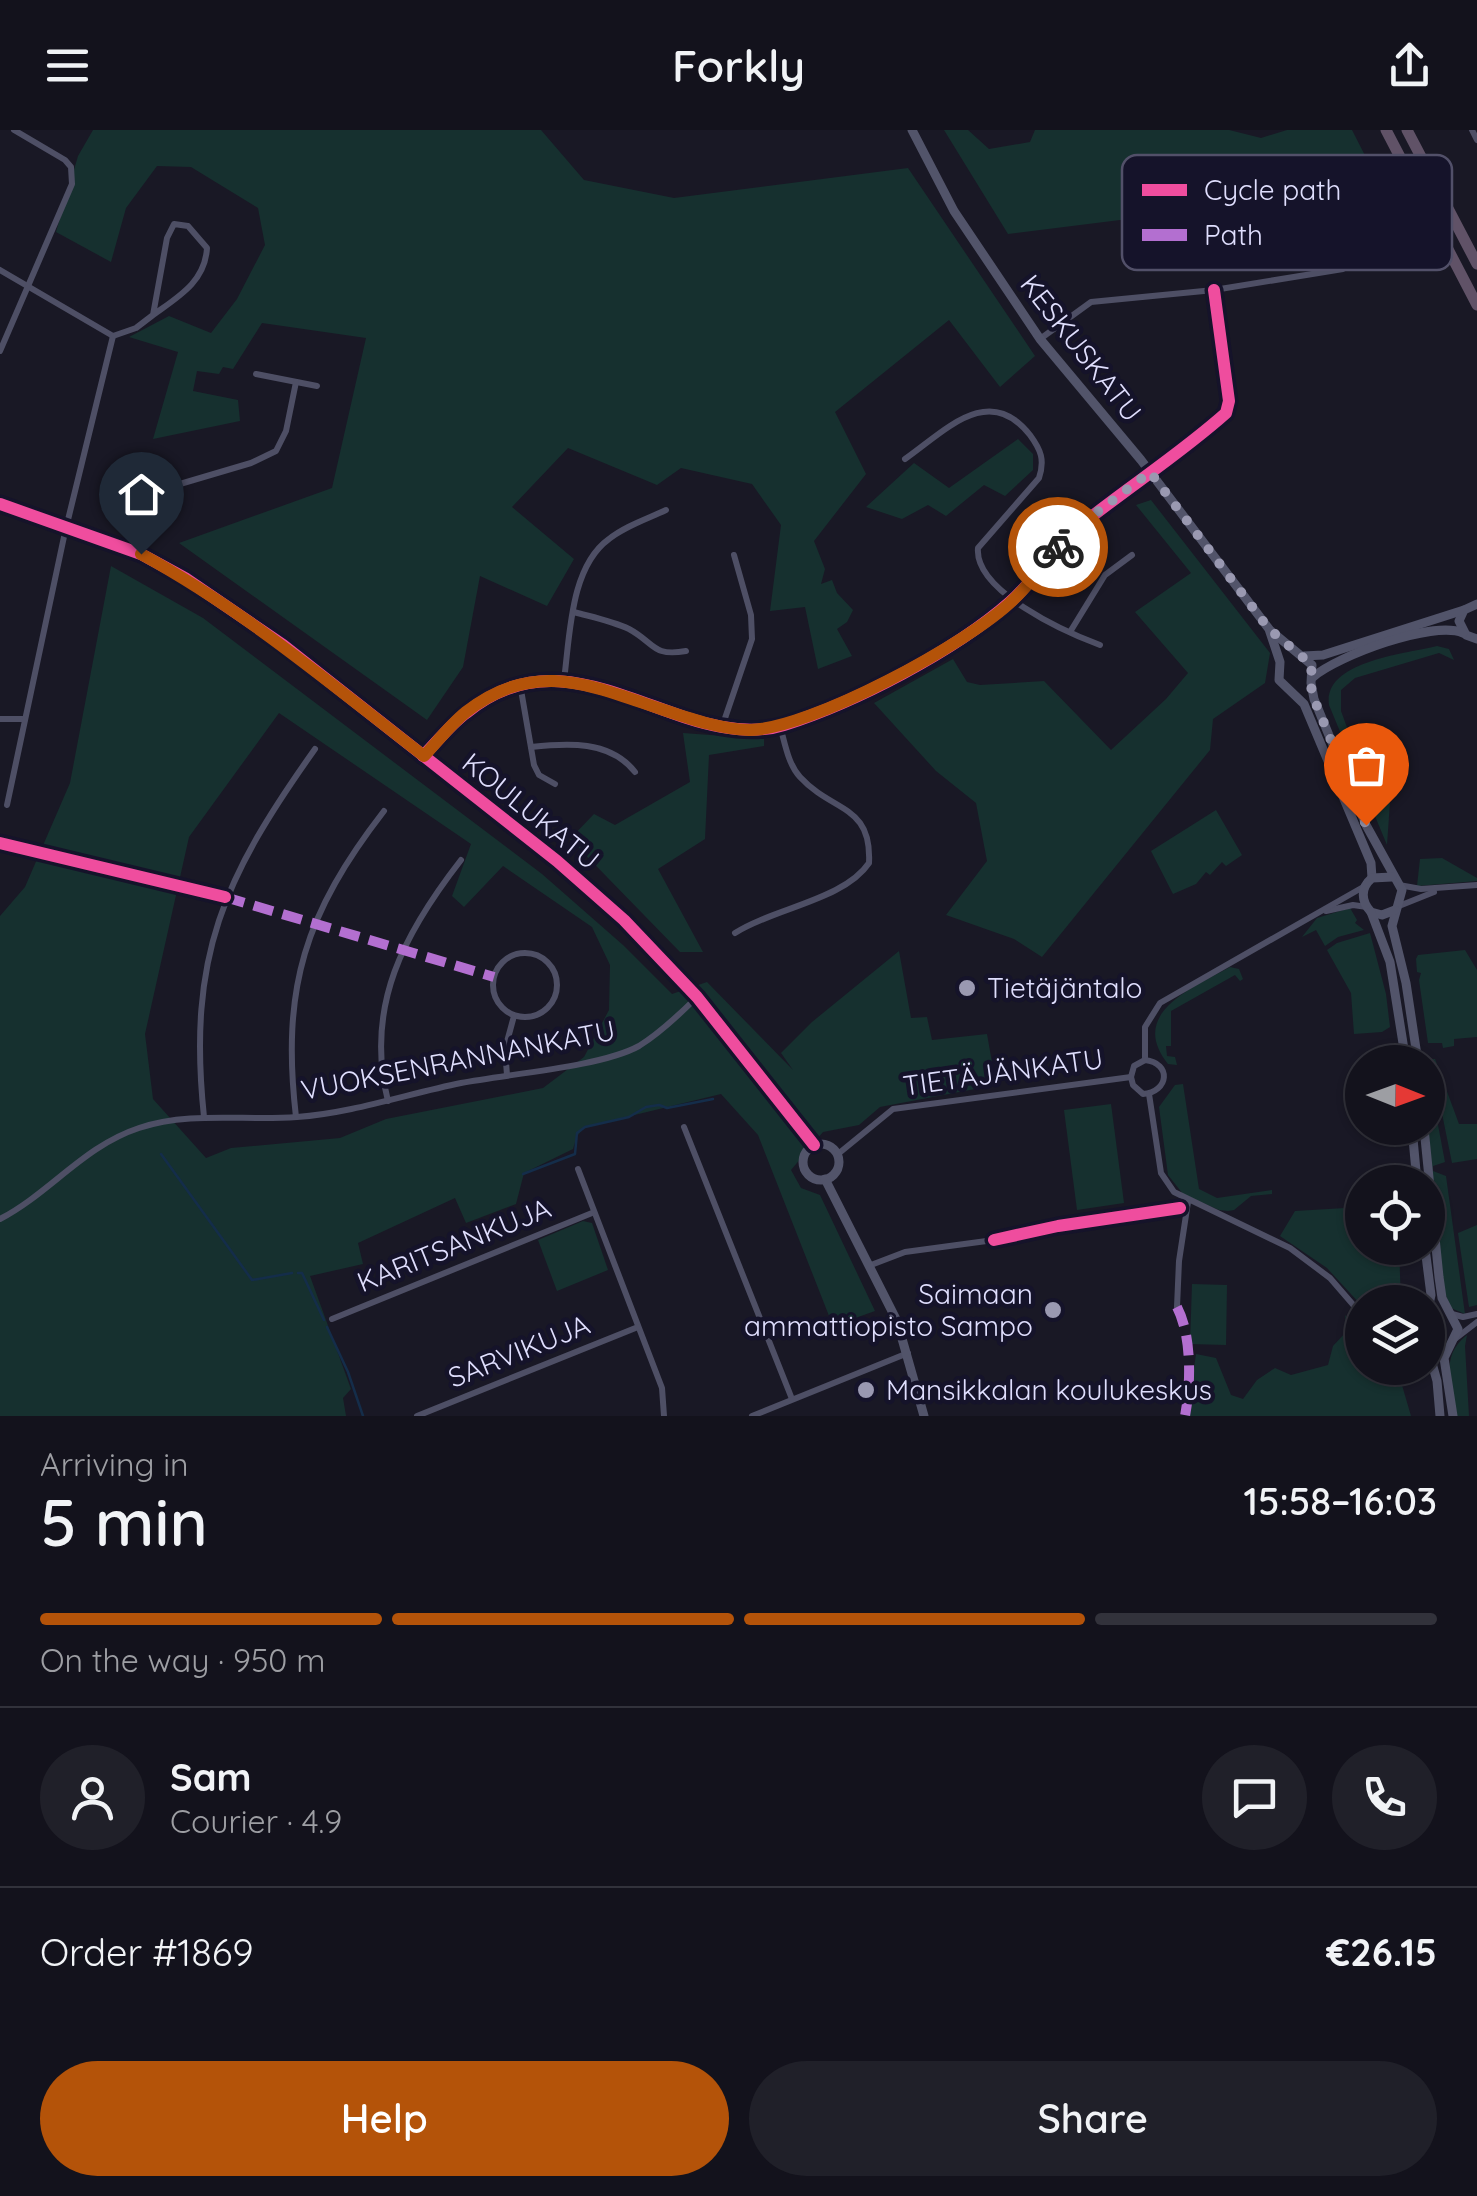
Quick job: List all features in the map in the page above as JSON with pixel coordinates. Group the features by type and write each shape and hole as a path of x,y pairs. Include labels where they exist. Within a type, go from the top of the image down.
{"highway":[{"path":"1386,130 1399,155"},
{"path":"1407,130 1420,155"},
{"path":"1452,216 1477,264"},
{"path":"1452,257 1477,305"}],"main road":[{"name":"KESKUSKATU","path":"912,130 954,211 1040,339 1150,472 1269,629 1301,655"},
{"name":"KOULUKATU","path":"0,504 141,554 283,645 570,872 660,956 814,1144"},
{"path":"1403,1045 1390,962 1363,896 1370,863 1304,704 1279,680 1280,662 1289,655 1335,652 1477,604"},
{"path":"1463,632 1459,621 1464,610"},
{"path":"1288,689 1300,690 1336,660 1389,643 1447,628 1477,639"},
{"name":"KESKUSKATU","path":"1269,629 1280,662"},
{"path":"1301,655 1312,665 1314,699 1366,825 1402,896 1392,926 1415,1045"},
{"path":"1368,882 1396,881"},
{"path":"1369,909 1382,915 1397,908"},
{"path":"814,1144 830,1146 838,1154 838,1170 826,1179 814,1178 805,1170 805,1152 814,1144"},
{"path":"1426,1145 1439,1277 1450,1313 1458,1325 1444,1358 1453,1416"},
{"path":"826,1179 898,1321 924,1416"},
{"path":"1445,1311 1450,1313"},
{"path":"1445,1346 1451,1343"},
{"path":"1437,1385 1440,1416"}],"street":[{"path":"0,351 73,175 71,167 56,153 14,130"},
{"path":"1472,130 1477,140"},
{"path":"0,270 113,336 136,328 153,316 188,290 206,266 207,248 188,226 174,224 167,238 153,316"},
{"path":"1040,339 1090,302 1214,290 1337,270"},
{"path":"424,756 466,712 520,684 564,680 592,684 722,727 750,730 780,726 880,684 938,654 1014,600 1071,532 1226,412 1228,400 1214,290"},
{"path":"7,805 67,525 113,336"},
{"path":"256,374 317,386"},
{"path":"141,554 146,525 163,489 251,463 276,451 286,431 296,382"},
{"path":"905,460 973,412 992,410 1012,415 1042,454 1039,478 978,548 976,561 1014,600 1100,645"},
{"path":"564,680 582,578 597,549 610,538 666,510"},
{"path":"722,727 752,639 751,615 734,555"},
{"path":"1070,632 1105,575 1132,555"},
{"path":"574,612 626,628 642,637 653,650 670,654 686,651"},
{"path":"520,684 534,765 539,774 555,784"},
{"path":"0,718 25,720"},
{"path":"735,933 754,921 852,883 869,863 868,832 797,775 780,726"},
{"path":"531,747 592,746 617,754 634,772"},
{"path":"204,1117 199,1026 204,979 225,897 267,817 316,749"},
{"path":"296,1117 290,1033 304,950 322,903 350,855 384,811"},
{"path":"388,1100 381,1052 390,987 412,928 460,860"},
{"path":"1396,881 1408,889 1477,885"},
{"path":"1146,1060 1145,1027 1160,1002 1368,882"},
{"path":"1397,908 1440,889"},
{"path":"1320,912 1352,905 1369,909"},
{"path":"526,953 536,955 545,961 556,979 553,1000 537,1015 514,1016 497,1001 494,977 505,960 526,953"},
{"name":"VUOKSENRANNANKATU","path":"0,1220 114,1138 166,1120 296,1117 581,1063 638,1046 697,997"},
{"path":"507,1075 506,1050 514,1016"},
{"path":"1146,1060 1158,1063 1165,1074 1162,1088 1149,1094 1137,1090 1131,1077 1134,1066 1146,1060"},
{"name":"TIETÄJÄNKATU","path":"838,1154 892,1109 1131,1077"},
{"path":"1149,1094 1161,1173 1174,1192 1290,1248 1316,1266 1345,1295"},
{"path":"684,1127 792,1399"},
{"path":"578,1169 662,1388 664,1416"},
{"path":"1177,1307 1178,1262 1188,1202"},
{"name":"KARITSANKUJA","path":"332,1319 592,1213"},
{"path":"871,1265 905,1252 994,1240"},
{"path":"1450,1313 1463,1318 1477,1314"},
{"path":"1451,1343 1477,1322"},
{"name":"SARVIKUJA","path":"417,1416 638,1327"},
{"path":"752,1416 908,1353"}],"green space":[{"path":"93,130 541,130 584,180 674,198 908,168 1035,356 1000,387 949,320 835,412 866,474 814,541 825,569 821,584 832,580 837,593 853,610 847,622 837,629 852,656 818,669 805,607 770,611 781,525 752,484 681,468 657,485 568,448 512,507 574,559 547,606 480,576 463,667 427,720 179,543 332,488 366,338 262,323 233,369 223,367 219,374 197,371 193,391 238,400 240,421 153,439 178,352 129,337 169,316 211,333 237,299 265,245 258,208 191,167 157,166 126,208 111,262 56,232 78,156"},
{"path":"944,130 968,130 989,149 1030,142 1035,130 1229,130 1261,138 1287,130 1352,130 1365,155 1122,155 1122,220 1008,234"},
{"path":"1018,439 1033,454 1033,470 1005,496 984,485 946,516 928,505 902,519 866,507 914,463 949,488"},
{"path":"1151,500 1270,653 1265,683 1213,719 1210,750 1042,957 1014,939 946,915 987,861 976,803 936,771 874,703 953,659 967,682 980,685 1044,681 1111,750 1188,673 1135,612 1191,573 1136,505"},
{"path":"111,566 203,618 542,874 672,994 707,982 793,1070 781,1053 812,1022 899,951 911,1018 927,1017 932,1040 987,1034 996,1085 880,1107 859,1125 823,1132 791,1170 801,1188 820,1195 875,1311 833,1326 758,1135 721,1094 585,1127 573,1149 524,1173 516,1204 466,1223 455,1198 358,1243 363,1264 310,1276 351,1389 343,1398 346,1416 0,1416 0,916 25,887 70,783","holes":["279,713 471,844 452,896 464,907 503,866 592,927 610,965 609,1010 584,1057 543,1088 386,1119 340,1138 231,1148 206,1158 153,1099 145,1034 189,837"]},
{"path":"1437,646 1449,649 1454,660 1439,653 1355,678 1341,690 1341,711 1370,790 1391,788 1387,845 1329,705 1331,690 1352,669"},
{"path":"683,733 764,739 764,746 709,755 705,839 658,869 703,952 680,952 570,839 594,814 615,825 690,782"},
{"path":"1216,810 1242,855 1226,866 1222,862 1210,875 1206,872 1196,884 1173,894 1151,851"},
{"path":"1442,858 1477,881 1417,886 1420,859"},
{"path":"1350,908 1355,923 1364,930 1338,937 1325,946 1316,930 1302,937 1317,918"},
{"path":"1370,933 1390,1027 1382,1032 1354,1034 1351,993 1327,950"},
{"path":"1465,950 1477,970 1477,1037 1454,1039 1454,1046 1445,1048 1442,1043 1428,1043 1418,955"},
{"path":"1230,967 1239,969 1243,979 1240,981 1235,975 1171,1011 1171,1046 1166,1046 1167,1056 1175,1057 1177,1065 1168,1064 1157,1046 1155,1030 1160,1016 1184,993"},
{"path":"1183,1084 1199,1189 1217,1198 1272,1190 1272,1194 1251,1196 1228,1211 1183,1194 1168,1175 1159,1107 1175,1085"},
{"path":"1445,1086 1459,1124 1477,1124 1477,1159 1452,1163 1445,1128"},
{"path":"1111,1104 1124,1203 1077,1210 1064,1110"},
{"path":"1430,1145 1442,1145 1445,1162 1431,1165"},
{"path":"1445,1176 1465,1314 1451,1308 1443,1285"},
{"path":"1345,1208 1345,1265 1400,1265 1400,1285 1345,1288 1327,1268 1280,1236 1295,1211"},
{"path":"583,1221 592,1223 608,1270 557,1291 538,1240"},
{"path":"1477,1225 1477,1305 1469,1307 1458,1233"},
{"path":"1192,1284 1227,1285 1226,1345 1190,1344"},
{"path":"1345,1333 1345,1385 1402,1385 1411,1416 1187,1416 1196,1354 1216,1358 1231,1395 1243,1399 1257,1380 1275,1368 1291,1375 1328,1365 1333,1346"},
{"path":"1467,1335 1469,1416 1457,1416 1450,1362"}],"waterway":[{"path":"523,1174 575,1154 577,1133 585,1127 629,1117 646,1107 667,1108 713,1099"},
{"path":"161,1154 252,1280 292,1273"},
{"path":"298,1273 302,1273 324,1320"},
{"path":"327,1327 363,1416"}],"marked path":[{"path":"225,897 494,977"},
{"path":"1177,1307 1189,1360 1185,1416"}],"cycle path":[{"path":"423,756 466,713 521,684 575,683 711,725 760,730 842,703 932,657 1010,602 1076,529 1226,413 1229,401 1214,290"},
{"path":"0,504 141,554 185,578 283,645 557,861 624,920 697,997 814,1145"},
{"path":"0,843 225,897"},
{"path":"994,1240 1180,1208"}],"way so far":[{"path":"1058,547 1071,532 1150,472 1269,629 1312,665 1310,683 1314,699 1366,825"}],"place":[{"name":"Tietäjäntalo","path":"967,988"},
{"name":"Saimaan ammattiopisto Sampo","path":"1053,1310"},
{"name":"Mansikkalan koulukeskus","path":"866,1390"}],"route":[{"path":"141,554 283,645 424,756 466,712 505,689 538,680 592,684 722,727 750,730 780,726 880,684 968,635 1014,600 1058,547"}]}
